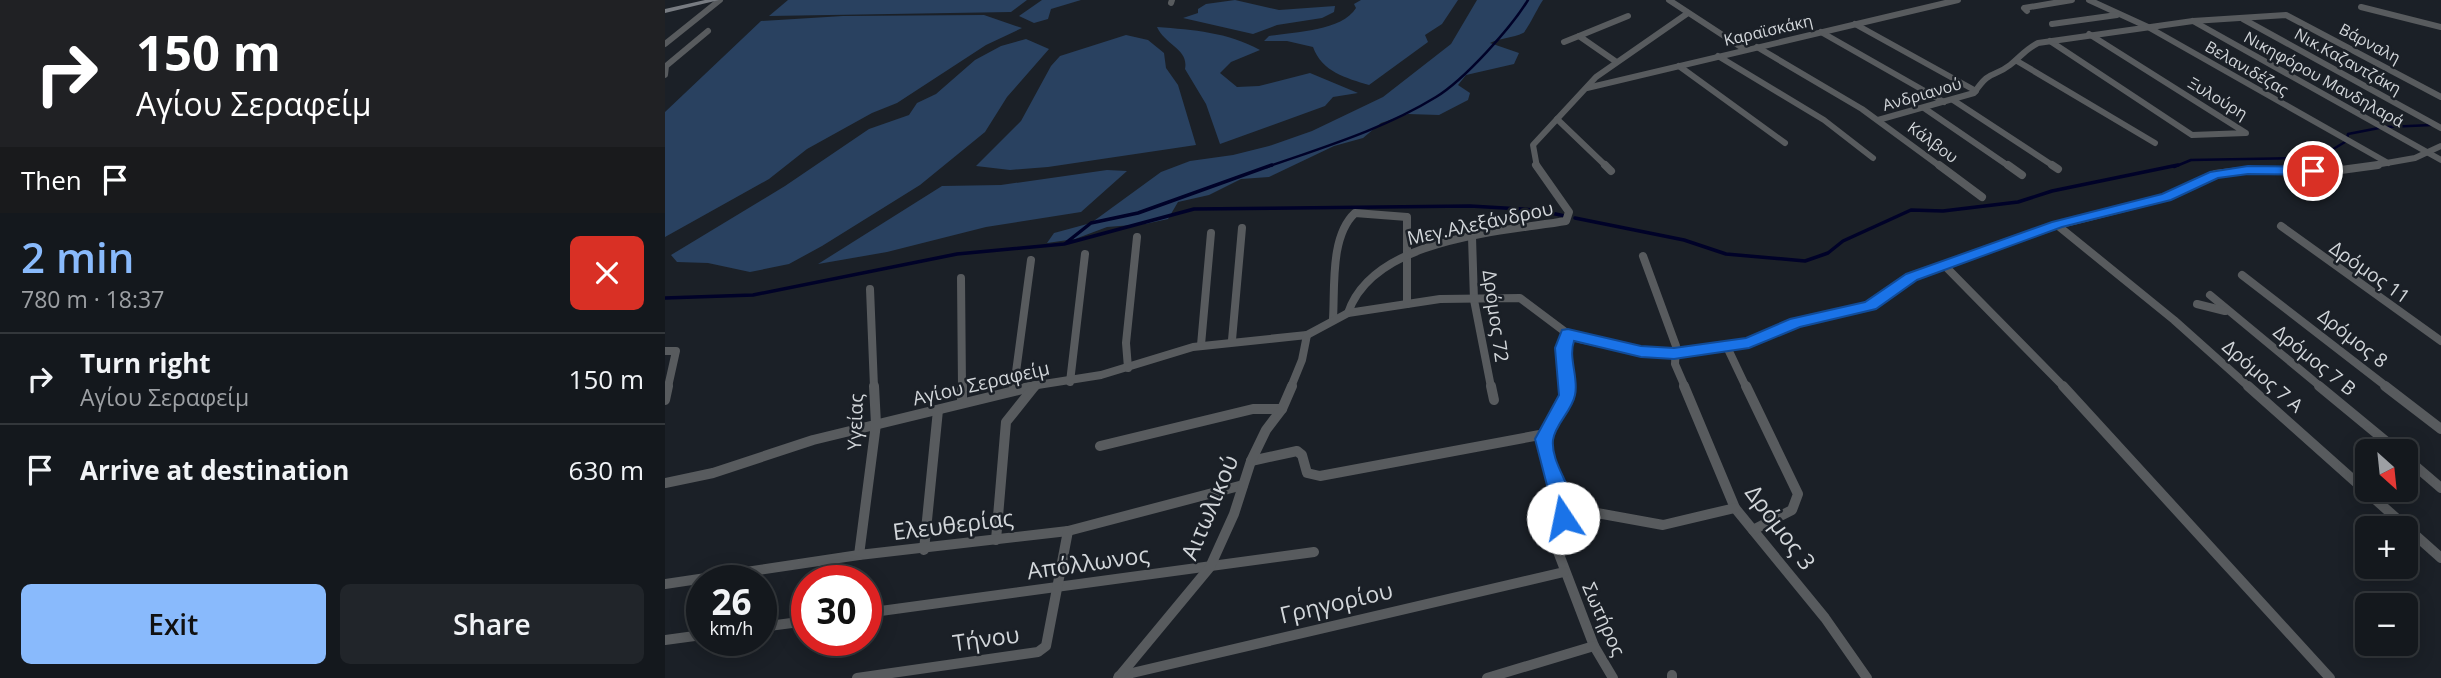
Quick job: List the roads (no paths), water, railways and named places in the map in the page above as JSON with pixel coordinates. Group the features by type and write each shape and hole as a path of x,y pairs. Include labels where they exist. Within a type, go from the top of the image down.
{"main road":[{"path":"665,11 717,0"}],"street":[{"path":"665,44 717,0"},
{"path":"1669,0 1744,49"},
{"name":"Καραϊσκάκη","path":"1585,89 1958,0"},
{"path":"2027,11 2024,8 2072,0"},
{"name":"Βελανιδέζας","path":"2089,0 2148,27 2389,164"},
{"path":"2361,7 2441,27"},
{"name":"Μεγ.Αλεξάνδρου","path":"1348,313 1351,304 1382,267 1407,253 1472,237 1557,224 1568,219 1568,209 1537,167 1531,153 1540,136 1615,61 1689,13"},
{"path":"2052,24 2119,14"},
{"name":"Ανδριανού","path":"1878,120 1953,100 1976,90 1986,75 1998,72 2017,61 2026,49 2050,41 2193,21 2286,15"},
{"name":"Βάρναλη","path":"2286,15 2441,97"},
{"path":"1564,42 1628,16"},
{"name":"Νικ.Καζαντζάκη","path":"2242,18 2441,128"},
{"name":"Νικηφόρου Μανδηλαρά","path":"2193,21 2441,160"},
{"path":"1855,24 1976,90"},
{"path":"665,75 668,69 665,66 708,31"},
{"path":"1821,32 1944,102"},
{"name":"Ξυλούρη","path":"2050,41 2192,135 2246,133 2089,34"},
{"path":"1579,36 1615,61"},
{"name":"Κάλβου","path":"1757,47 1878,120 1982,197"},
{"path":"1718,56 1824,120 1873,158"},
{"path":"2017,61 2155,143"},
{"path":"1679,66 1785,143"},
{"path":"1953,100 2058,169"},
{"path":"1924,108 2022,175"},
{"path":"1557,119 1611,170"},
{"path":"1307,335 1348,313 1407,304 1520,298 1568,334 1641,352 1727,347 1749,343 1795,323 1870,306 1912,277 2057,225 2129,208 2229,171 2341,170 2415,158 2425,151 2441,146"},
{"path":"1333,319 1337,257 1347,219 1357,213 1406,216 1407,304"},
{"name":"Δρόμος 7 Α","path":"2057,225 2174,320 2441,558"},
{"name":"Δρόμος 11","path":"2281,226 2441,341"},
{"path":"1232,341 1242,228"},
{"path":"1201,345 1211,233"},
{"path":"1128,368 1126,343 1137,237"},
{"name":"Δρόμος 72","path":"1472,237 1474,300 1494,400"},
{"path":"1070,382 1085,254"},
{"name":"Δρόμος 3","path":"1643,256 1675,351 1675,364 1735,508 1825,618 1867,678"},
{"path":"1014,389 1031,260"},
{"path":"1945,266 2043,364 2330,678"},
{"name":"Δρόμος 8","path":"2242,275 2441,429"},
{"path":"961,278 962,402"},
{"name":"Υγείας","path":"859,555 876,424 870,289"},
{"name":"Δρόμος 7 Β","path":"2210,295 2383,439"},
{"path":"2197,304 2228,312"},
{"path":"1251,461 1297,452 1303,455 1307,472 1320,476 1545,434 1567,395 1563,348 1568,334"},
{"name":"Αγίου Σεραφείμ","path":"665,483 713,473 813,440 1014,389 1070,382 1128,368 1201,345 1307,335"},
{"name":"Αιτωλικού","path":"1119,677 1210,567 1234,514 1251,461 1266,430 1282,409 1302,360 1307,335"},
{"path":"1727,347 1798,494 1792,510 1753,530"},
{"path":"665,351 675,350 676,354 665,400"},
{"path":"996,540 1006,422 1034,387"},
{"path":"1100,446 1253,409 1282,409"},
{"path":"924,550 938,410"},
{"name":"Σωτήρος","path":"1545,434 1544,446 1565,508 1557,549 1594,646 1613,678"},
{"path":"2419,469 2441,488"},
{"name":"Ελευθερίας","path":"665,584 859,555 924,550 1068,531 1243,485"},
{"path":"1564,515 1597,513 1663,525 1735,508"},
{"name":"Τήνου","path":"856,678 1038,652 1046,646 1068,531"},
{"name":"Απόλλωνος","path":"882,611 1314,552"},
{"name":"Γρηγορίου","path":"1119,677 1564,572"},
{"path":"665,640 686,637"},
{"path":"1487,678 1594,646"}],"waterway":[{"path":"1267,167 1375,128 1436,97 1460,79 1486,53 1528,0"},
{"path":"2386,127 2432,125"},
{"path":"2347,139 2348,134 2379,128"},
{"path":"2174,167 2191,160 2308,158 2325,154 2345,142"},
{"path":"1067,242 1091,223 1138,213 1272,165"},
{"path":"1575,218 1684,240 1726,254 1805,261 1828,253 1843,241 1911,210 1943,211 2018,202 2052,191 2178,165"},
{"path":"665,298 753,295 957,254 1064,244 1194,209 1470,206 1537,210 1565,216"}]}
